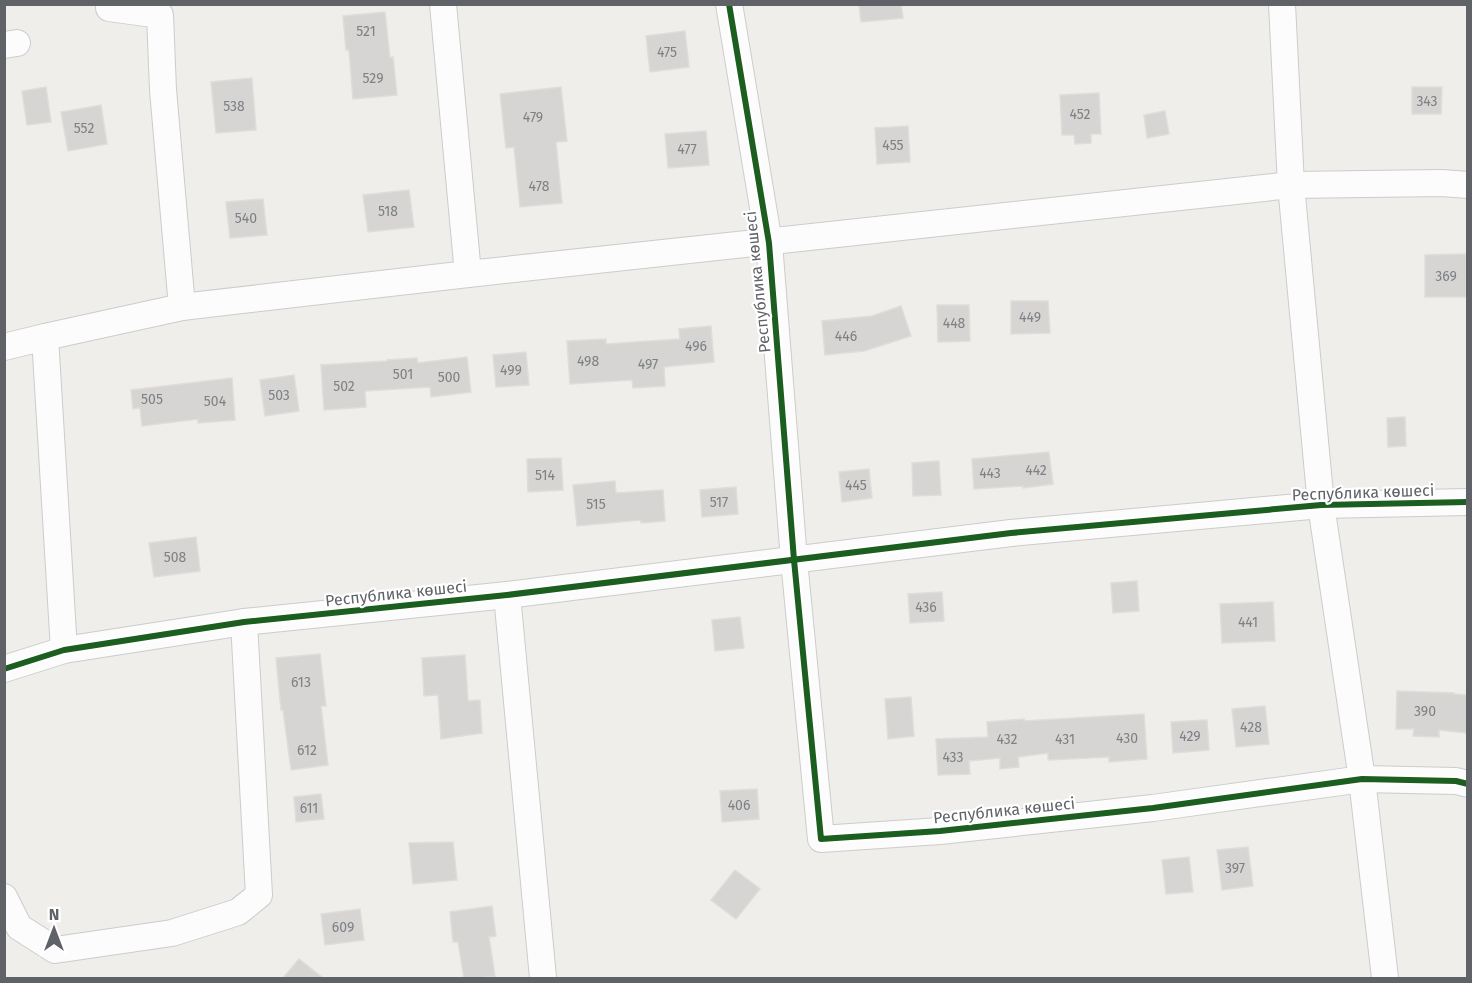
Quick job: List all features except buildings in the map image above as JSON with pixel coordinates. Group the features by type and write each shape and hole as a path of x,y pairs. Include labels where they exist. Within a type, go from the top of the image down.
{"street":[{"path":"443,4 468,274"},
{"name":"Республика көшесі","path":"729,4 769,243 794,560 821,840 940,831 1153,808 1362,779 1456,781 1467,784"},
{"name":"Республика көшесі","path":"1282,4 1291,186 1321,505 1362,779 1384,978"},
{"path":"109,8 160,15 163,90 182,308"},
{"name":"Республика көшесі","path":"4,347 182,308 468,274 1291,186 1442,183 1467,185"},
{"path":"45,337 64,650"},
{"name":"Республика көшесі","path":"4,669 64,650 244,622 507,595 1011,533 1321,505 1467,502"},
{"path":"507,595 543,978"},
{"path":"4,897 19,927 55,950 172,933 238,912 259,895 244,622"}],"cycle path":[{"path":"729,4 769,243 794,560 821,839 940,831 1153,808 1362,779 1456,781 1468,784"},
{"path":"4,669 64,650 244,622 507,595 1011,533 1321,505 1468,502"}]}
